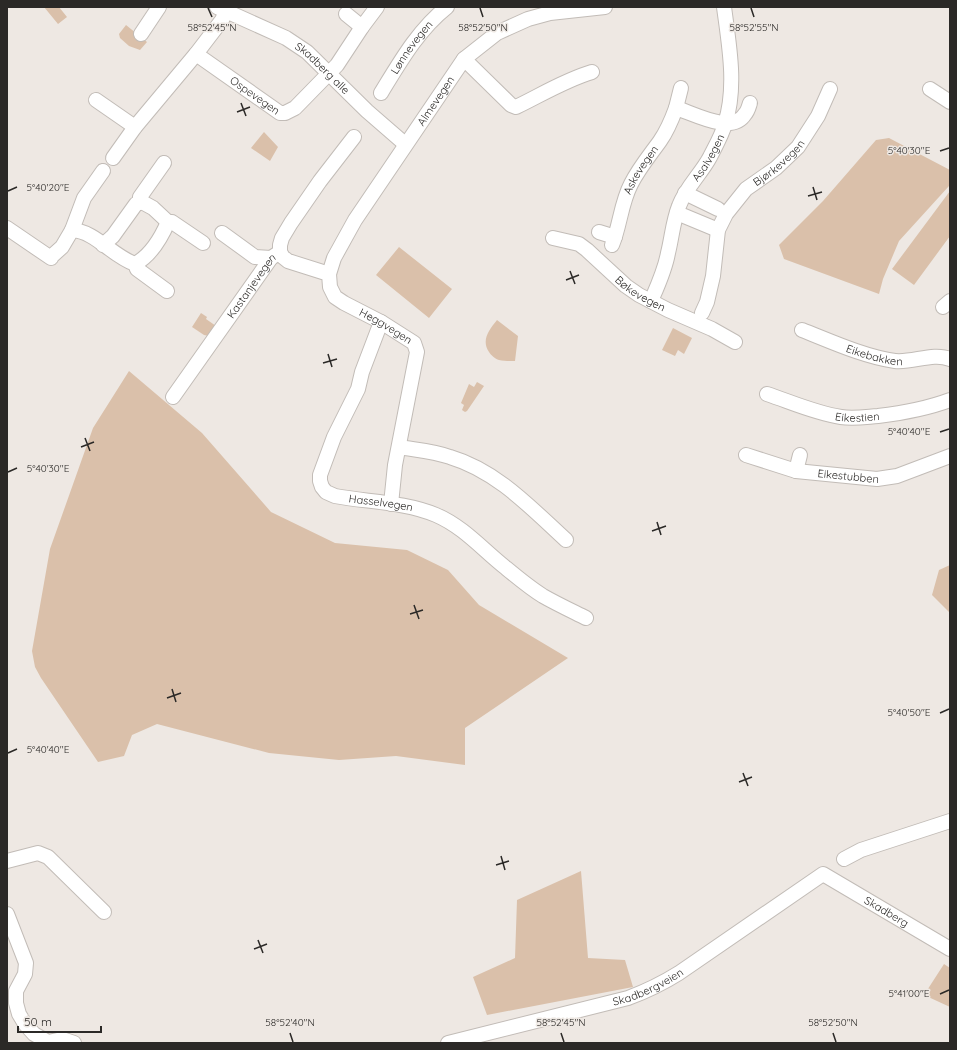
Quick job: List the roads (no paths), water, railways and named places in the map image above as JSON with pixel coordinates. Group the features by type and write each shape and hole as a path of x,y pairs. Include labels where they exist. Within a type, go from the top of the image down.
{"street":[{"path":"141,34 159,7"},
{"path":"329,73 337,65 377,7"},
{"name":"Lønnevegen","path":"381,93 425,27 446,7"},
{"name":"Almevegen","path":"329,274 334,258 355,220 405,144 464,59 497,33 528,19 556,12 604,7"},
{"name":"Asalvegen","path":"651,301 663,272 676,213 685,193 709,158 725,124 730,100 731,78 724,7"},
{"name":"Skadberg alle","path":"113,158 135,127 196,54 222,20 222,9 286,38 307,52 367,111 405,144"},
{"path":"346,14 362,27"},
{"name":"Ospevegen","path":"196,54 280,112 285,113 295,108 329,73"},
{"path":"464,59 511,105 516,107 567,81 592,72"},
{"name":"Askevegen","path":"599,232 614,241 630,186 668,128 676,108 681,88"},
{"name":"Bjørkevegen","path":"702,313 707,302 713,276 718,230 726,214 746,189 776,168 798,147 818,116 830,89"},
{"path":"930,89 950,102"},
{"path":"96,100 135,127"},
{"path":"676,108 725,124 734,123 740,120 746,114 750,103"},
{"name":"Kastanjevegen","path":"173,396 276,255 282,238 291,223 320,181 354,137"},
{"path":"164,163 140,197 142,202 153,208 168,222 172,222 202,243"},
{"path":"7,228 51,258 62,247 72,230 84,198 103,171"},
{"path":"685,193 718,209"},
{"path":"103,245 113,236 136,204 142,202"},
{"path":"676,213 718,230"},
{"path":"135,264 144,259 163,232 168,222"},
{"path":"72,230 80,230 90,234 126,261 135,264 137,269 167,291"},
{"path":"222,233 255,258 276,255 283,257 288,261 329,274"},
{"name":"Bøkevegen","path":"553,238 579,244 626,286 651,301 708,327 735,342"},
{"name":"Heggvegen","path":"329,274 330,287 335,297 412,341 417,352 395,465 391,504"},
{"name":"Hasselvegen","path":"381,322 362,372 358,389 329,448 320,475 320,482 326,492 335,496 391,504 425,511 449,521 542,595 586,618"},
{"name":"Eikebakken","path":"802,330 844,347 896,361 941,356 950,359"},
{"name":"Eikestien","path":"767,394 816,412 854,419 923,409 950,400"},
{"path":"399,447 428,451 451,457 483,471 510,490 566,540"},
{"name":"Eikestubben","path":"746,455 796,471 876,480 897,476 950,456"},
{"path":"796,471 800,455"},
{"path":"844,859 862,850 950,821"},
{"path":"7,861 38,853 48,857 104,912"},
{"name":"Skadberg","path":"823,874 950,949"},
{"name":"Skadbergveien","path":"448,1043 620,1000 646,992 680,973 823,874"},
{"path":"7,914 26,963 25,974 16,991 16,1004 19,1014 34,1034 48,1042 62,1039 74,1043"}]}
